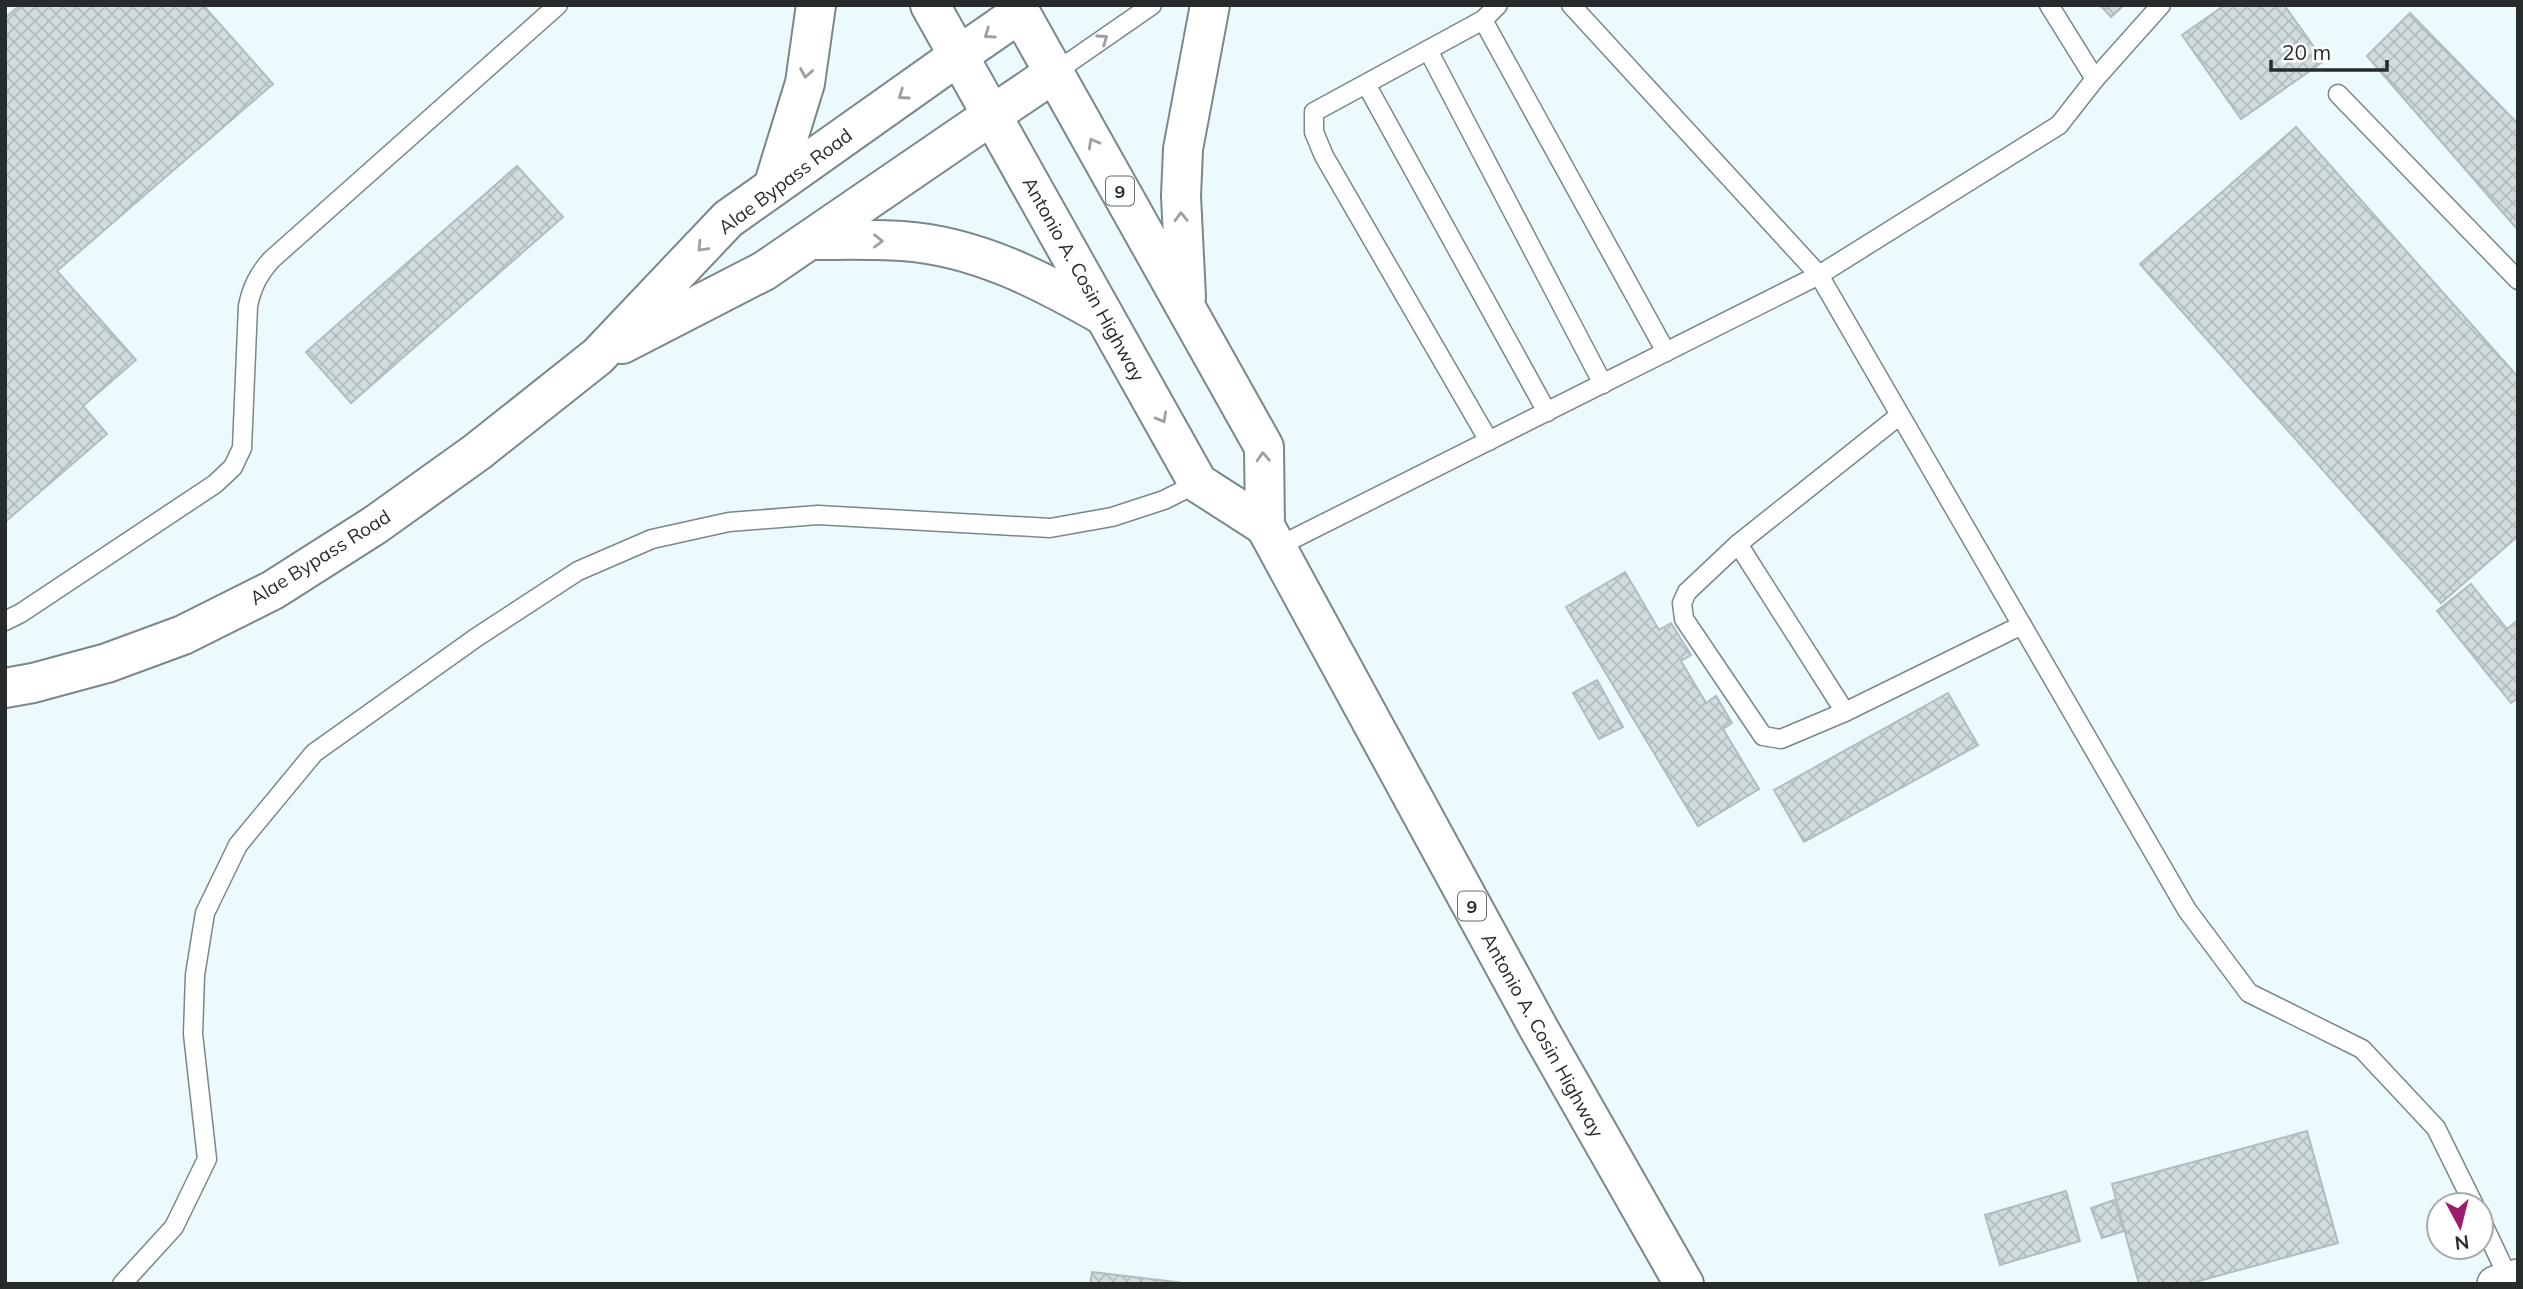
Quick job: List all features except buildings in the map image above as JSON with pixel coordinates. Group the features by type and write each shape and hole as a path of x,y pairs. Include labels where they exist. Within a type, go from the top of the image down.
{"main road":[{"path":"773,187 805,83 816,5"},
{"name":"Antonio A. Cosin Highway","path":"930,5 1198,483 1271,537"},
{"path":"1186,309 1181,220 1184,149 1210,5"},
{"name":"Alae Bypass Road","path":"5,688 107,663 183,635 273,590 375,525 477,452 598,356 728,219 1022,8"},
{"name":"Antonio A. Cosin Highway","path":"1022,8 1054,73 1264,447 1271,537 1539,1029 1684,1284"},
{"name":"Alae Bypass Road","path":"598,356 764,271 1054,73"},
{"path":"810,240 904,241 954,249 1005,265 1053,286 1105,316"}],"lane":[{"path":"5,621 204,492 233,467 242,448 248,306 251,289 258,276 271,260 558,5"},
{"path":"1054,73 1152,5"},
{"path":"1489,441 1324,156 1314,132 1314,112 1483,20 1498,5"},
{"path":"1572,5 1819,275 2187,910 2249,993 2362,1049 2436,1128 2467,1191"},
{"path":"2049,5 2095,79"},
{"path":"1271,537 1489,441 1819,275 2059,125 2095,79 2161,5"},
{"path":"1483,20 1666,352"},
{"path":"1428,50 1603,384"},
{"path":"1366,84 1547,412"},
{"path":"2338,94 2518,280"},
{"path":"1900,415 1738,544 1687,592 1682,603 1684,619 1763,736 1780,739 1845,712 2022,625"},
{"path":"122,1284 174,1227 207,1159 193,1034 195,975 205,913 238,845 313,753 477,637 578,571 652,539 729,522 818,515 1051,528 1112,517 1164,500 1198,483"},
{"path":"1738,544 1845,712"},
{"path":"2495,1252 2507,1280"}]}
